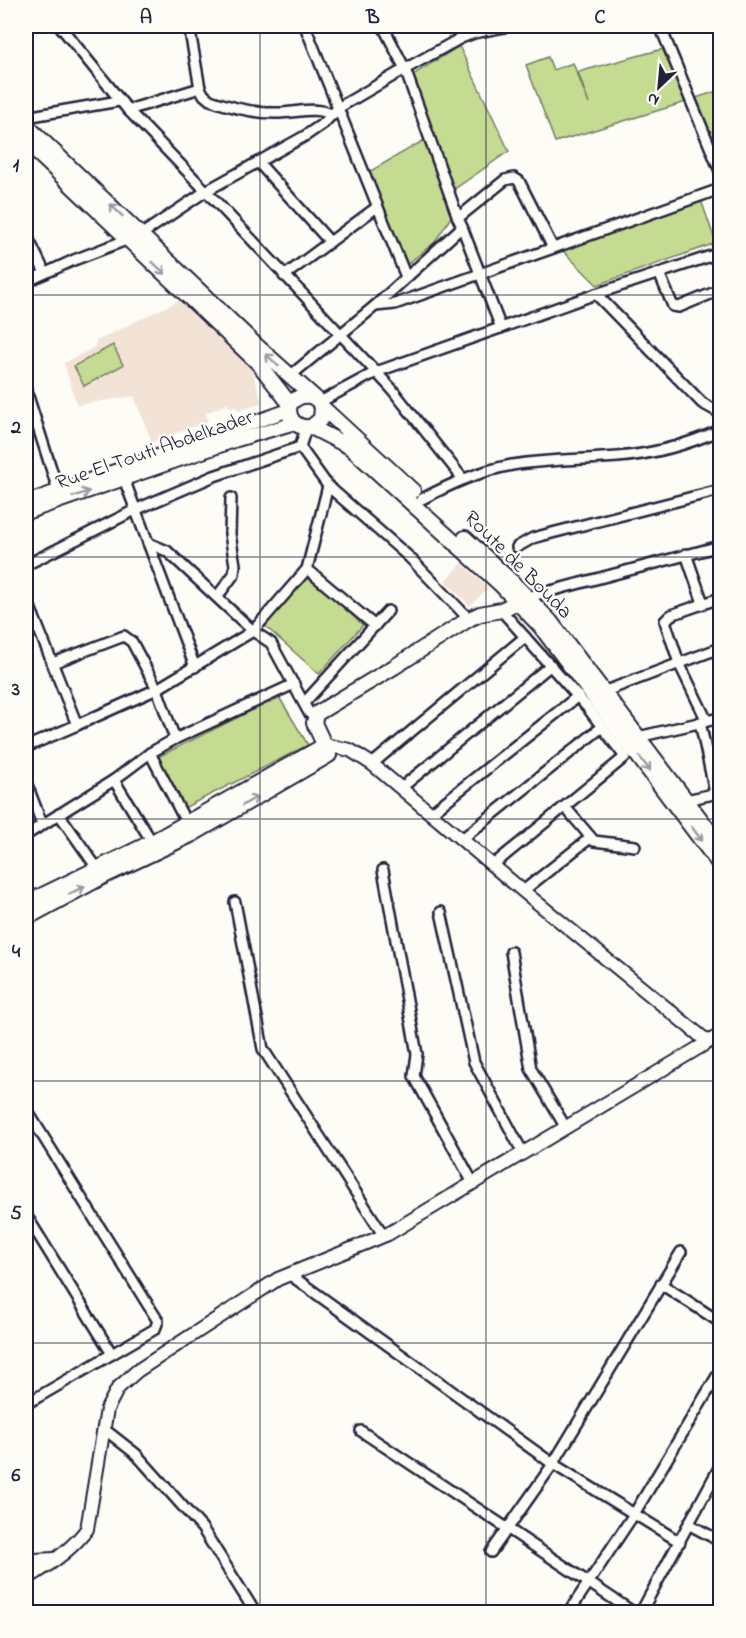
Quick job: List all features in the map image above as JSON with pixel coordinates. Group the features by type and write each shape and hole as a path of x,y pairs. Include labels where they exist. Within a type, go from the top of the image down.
{"main road":[{"path":"26,125 258,363 290,407 304,426 321,419 319,403 310,396 301,396 290,407"},
{"path":"26,142 136,237"},
{"name":"Route de Bouda","path":"136,237 422,499 523,599 542,627 680,802"},
{"name":"Route de Bouda","path":"304,426 350,447 550,621 638,738 680,802"},
{"path":"327,750 314,723 315,716 320,711 469,619 480,614 501,610 523,599"},
{"path":"26,901 152,842 327,750"},
{"path":"26,918 102,877 192,834 327,750"},
{"path":"680,802 720,845"},
{"path":"680,802 720,865"}],"street":[{"path":"60,26 128,110 376,372 463,479"},
{"path":"189,26 200,87 210,100 254,111 273,113 335,111"},
{"path":"305,26 335,111 378,207 406,278"},
{"path":"383,26 405,69 501,328"},
{"path":"26,282 136,237 206,191 305,136 324,123 335,111 461,38 510,26"},
{"path":"660,26 720,171"},
{"path":"128,110 200,87"},
{"path":"26,117 120,101"},
{"path":"258,162 330,242"},
{"path":"290,376 406,278 500,182 509,178 516,179 532,204 553,248"},
{"path":"375,306 395,304 720,189"},
{"path":"284,276 378,207"},
{"path":"27,240 45,273"},
{"path":"319,403 376,372 596,294 720,255"},
{"path":"659,273 671,305 676,307 720,290"},
{"path":"596,294 702,403 720,413"},
{"path":"26,390 58,490"},
{"name":"Rue El Touti Abdelkader","path":"26,502 290,407"},
{"path":"304,426 300,447 328,486 409,557 469,619"},
{"name":"Rue El Touti Abdelkader","path":"26,513 237,440 304,426"},
{"path":"422,499 463,479 512,465 620,457 700,439 720,430"},
{"path":"26,565 135,510 214,476 300,447"},
{"path":"124,479 195,667"},
{"path":"26,747 157,689 253,631 307,569 328,486"},
{"path":"517,548 533,538 720,490"},
{"path":"216,597 234,574 235,565 230,534 231,498"},
{"path":"148,543 167,551 253,631 271,643 309,713 315,716"},
{"path":"523,599 720,546"},
{"path":"686,554 703,603"},
{"path":"307,569 375,626"},
{"path":"26,597 77,725"},
{"path":"680,802 718,793 707,753 704,722 665,621 671,615 720,598"},
{"path":"493,865 624,758 623,753 578,696 501,610"},
{"path":"304,702 388,611"},
{"path":"26,632 37,627"},
{"path":"53,663 124,636 132,642 157,689 175,739"},
{"path":"372,764 525,637"},
{"path":"603,692 720,648"},
{"path":"401,788 551,665"},
{"path":"26,835 114,780 150,753 175,739 294,684"},
{"path":"431,813 578,696"},
{"path":"638,738 720,718"},
{"path":"462,839 602,727"},
{"path":"327,750 338,747 358,754 372,764 708,1042"},
{"path":"707,753 720,751"},
{"path":"150,753 187,824"},
{"path":"114,780 152,842"},
{"path":"26,782 42,824"},
{"path":"565,807 590,838 598,843 634,846"},
{"path":"59,814 97,868"},
{"path":"523,891 590,838"},
{"path":"383,870 417,1054 414,1076 473,1183"},
{"path":"235,902 263,1049 384,1236"},
{"path":"441,912 474,1062 523,1153"},
{"path":"511,952 531,1069 566,1128"},
{"path":"26,1579 77,1543 87,1528 107,1409 118,1388 137,1371 278,1279 384,1236 720,1035"},
{"path":"26,1109 158,1321 155,1329 26,1404"},
{"path":"26,1215 29,1228 112,1354"},
{"path":"490,1552 553,1464 681,1252"},
{"path":"289,1275 553,1464 680,1542"},
{"path":"661,1284 720,1322"},
{"path":"569,1612 634,1514 720,1371"},
{"path":"104,1429 136,1454 202,1528 255,1612"},
{"path":"361,1431 633,1612"},
{"path":"640,1612 690,1525 720,1466"},
{"path":"690,1525 720,1541"},
{"path":"26,1564 34,1560 54,1559"},
{"path":"396,1612 401,1610 414,1612"}],"shaded area":[{"path":"184,298 248,357 262,403 239,411 236,407 231,408 227,404 206,413 208,421 152,442 134,396 77,405 64,363 95,347 96,341"},
{"path":"462,563 488,588 470,606 445,581"}],"green space":[{"path":"459,46 509,151 453,190 411,76"},
{"path":"663,49 686,102 555,142 526,65 548,57 553,70 573,63 589,104 578,72"},
{"path":"720,90 720,163 693,99"},
{"path":"426,139 453,214 435,242 405,266 367,173"},
{"path":"700,197 716,243 597,285 559,247"},
{"path":"113,345 123,365 84,386 74,366"},
{"path":"308,576 363,625 319,674 264,625"},
{"path":"279,697 308,745 184,808 158,757"}]}
